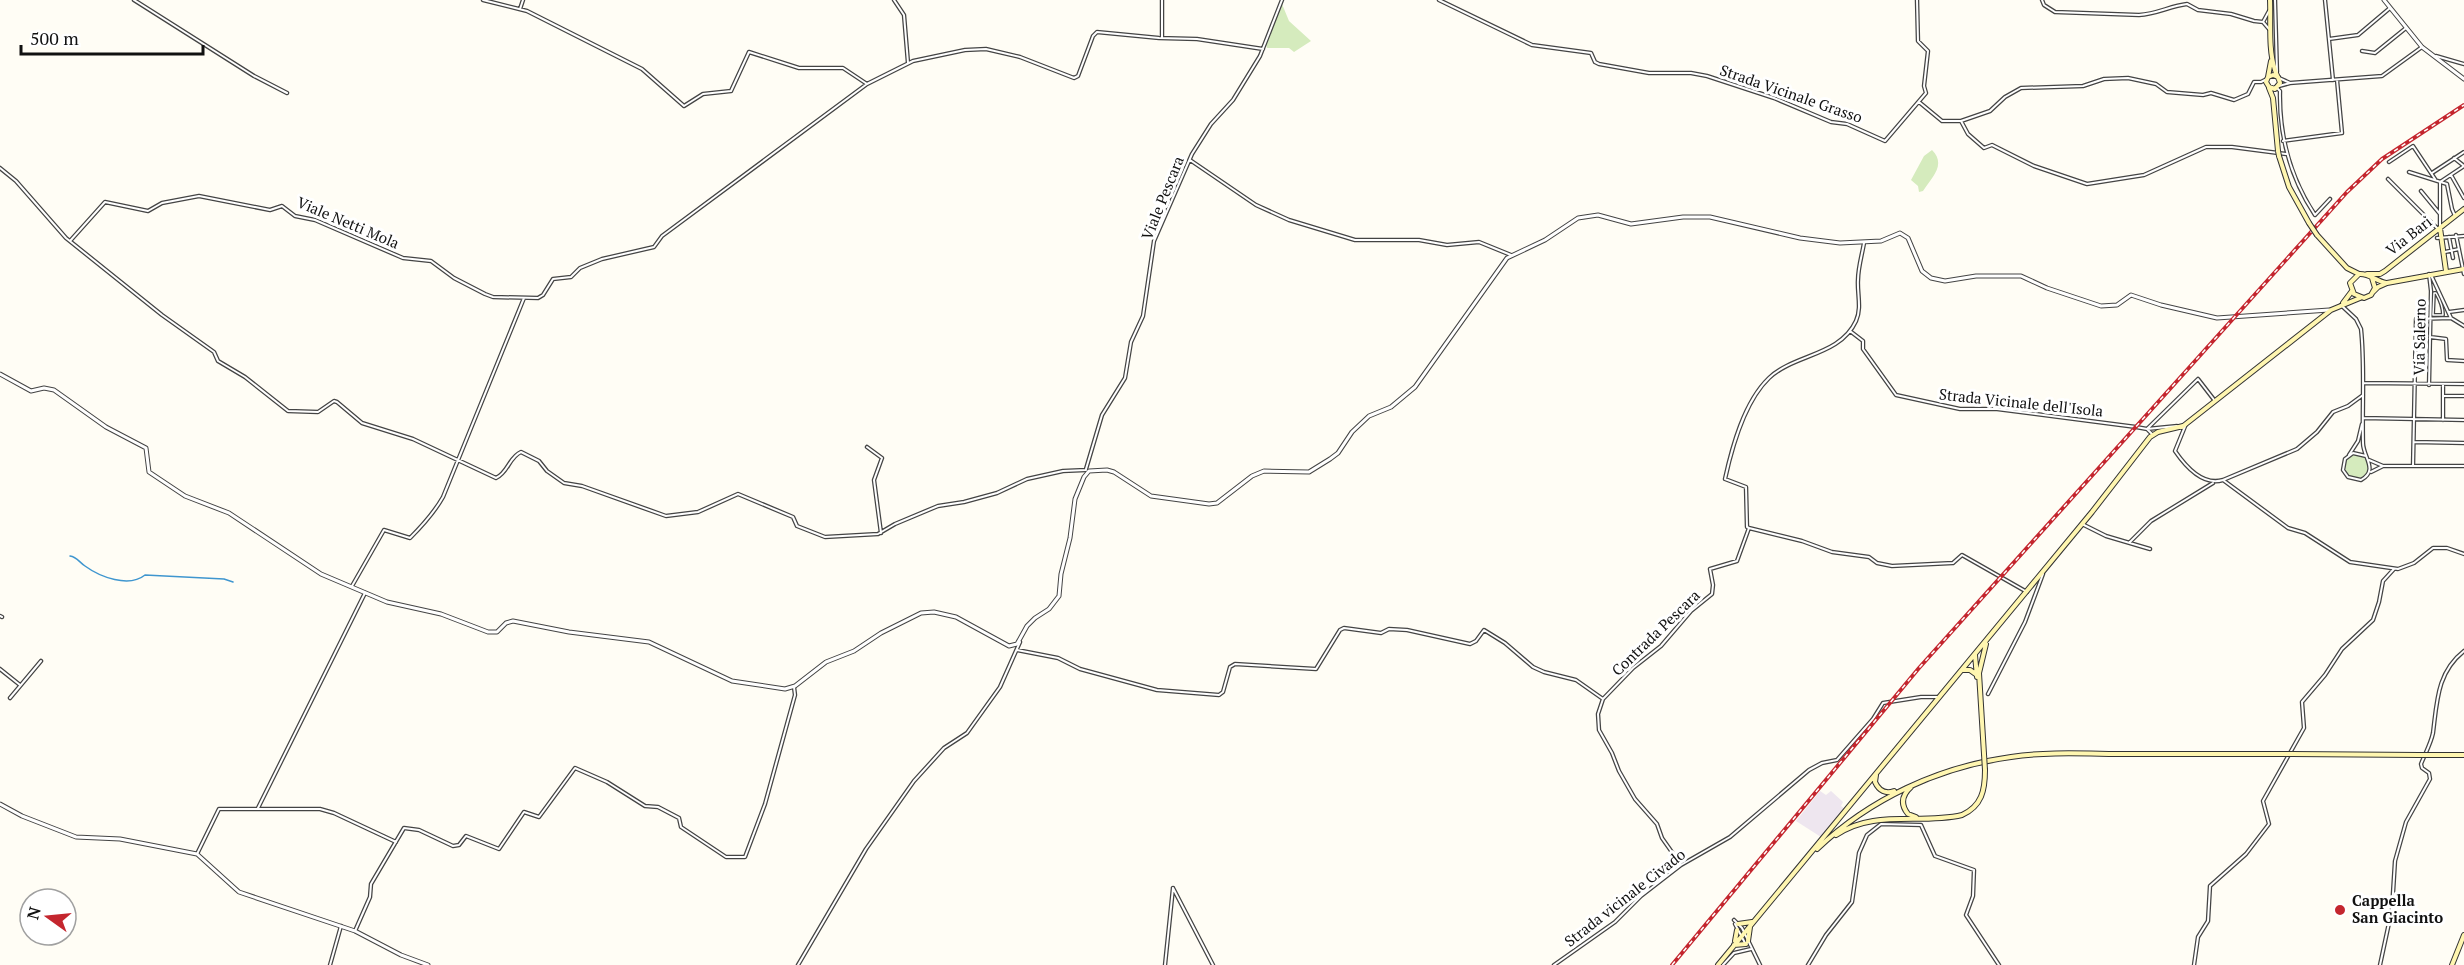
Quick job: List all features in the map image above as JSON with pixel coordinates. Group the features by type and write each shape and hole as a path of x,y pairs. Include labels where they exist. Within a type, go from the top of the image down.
{"main road":[{"path":"2273,0 2271,6 2272,54 2268,86 2273,98 2278,153 2289,187 2308,224 2347,268 2359,274 2367,274 2387,284"},
{"path":"2272,54 2278,77 2273,98"},
{"path":"2268,78 2273,75 2278,77"},
{"path":"2268,86 2277,88"},
{"name":"Via Bari","path":"2367,274 2380,274 2429,236 2440,233 2464,210"},
{"path":"2440,233 2446,271"},
{"path":"2347,268 2352,291 2360,298"},
{"path":"1718,965 1989,638 2153,435 2183,425 2331,310 2368,297 2378,287 2387,284 2446,271 2464,271"},
{"path":"2350,283 2359,274"},
{"path":"2372,278 2375,284 2373,292"},
{"path":"2342,305 2352,291"},
{"path":"1980,666 1989,638"},
{"path":"1825,842 1846,829 1866,821 1954,817 1972,810 1983,795 1985,770 1980,666 1975,654"},
{"path":"1975,654 1980,692"},
{"path":"1961,670 1972,671 1977,676"},
{"path":"1803,862 1864,811 1909,786 1969,765 2031,755 2464,755"},
{"path":"1877,773 1877,785 1885,792 1909,786"},
{"path":"1916,783 1906,792 1902,804 1908,814 1922,819"},
{"path":"1736,922 1752,924"},
{"path":"1733,946 1748,945 1752,924"},
{"path":"1733,946 1737,930"},
{"path":"2452,965 2464,934"}],"street":[{"path":"134,0 254,76 287,93"},
{"path":"483,0 520,9 642,69 684,106 703,94 731,91 749,52 801,68 843,68 867,84"},
{"path":"520,9 523,0"},
{"path":"894,0 904,15 908,63"},
{"path":"1162,0 1162,38"},
{"name":"Viale Pescara","path":"1087,471 1102,415 1125,378 1131,342 1143,316 1154,241 1190,160 1211,124 1233,100 1263,49 1282,0"},
{"name":"Strada Vicinale Grasso","path":"1439,0 1532,45 1591,53 1597,63 1649,73 1691,73 1707,76 1774,98 1831,122 1847,124 1880,140 1885,141 1919,102"},
{"path":"1917,0 1918,41 1928,51 1924,86 1926,93 1919,102 1942,121 1961,121 1990,111 2005,97 2021,88 2084,86 2104,79 2128,78 2156,84 2167,92 2203,95 2211,93 2234,100 2248,94 2254,82 2261,82 2268,78"},
{"path":"2042,0 2049,10 2059,12 2153,14 2170,7 2187,4 2199,10 2231,14 2263,22 2272,34"},
{"path":"2273,0 2278,77 2290,83"},
{"path":"2283,141 2342,133 2325,0"},
{"path":"2384,0 2422,47 2464,79"},
{"path":"2263,22 2271,6"},
{"path":"2329,39 2358,36 2390,8"},
{"path":"2362,51 2375,53 2406,27"},
{"path":"352,586 384,530 410,538 427,521 443,497 524,298 540,298 553,279 571,277 579,269 591,263 654,247 663,236 867,84 908,63 932,56 974,49 1012,54 1074,78 1078,76 1095,33 1197,39 1263,49"},
{"path":"2330,199 2315,215 2303,196 2286,154 2280,91 2277,88 2290,83 2382,76 2422,47"},
{"path":"2430,54 2464,64"},
{"path":"2261,82 2268,86"},
{"path":"1961,121 1968,134 1984,148 1995,146 2034,166 2084,184 2144,175 2205,147 2232,147 2286,154"},
{"path":"2389,162 2413,146 2436,180"},
{"path":"2432,173 2464,152"},
{"path":"2440,182 2464,166 2454,158"},
{"path":"1190,160 1256,205 1289,220 1355,240 1419,240 1448,245 1479,242 1511,255"},
{"path":"0,168 16,181 70,241 166,318 214,352 218,361 246,377 285,410 314,413 334,401 338,402 362,423 412,439 499,478 515,455 521,452 539,461 547,471 564,483 582,486 666,516 698,512 738,494 793,517 797,526 820,536 881,533 895,524 938,506 997,493 1027,478 1063,471 1107,470 1114,472 1151,496 1209,504 1217,503 1252,476 1264,471 1313,470 1338,453 1352,432 1369,416 1391,407 1415,387 1511,255 1545,240 1571,221 1593,215 1631,224 1683,217 1710,217 1800,238 1864,243 1881,241 1900,233 1905,235 1918,266 1926,276 1945,281 1976,276 2021,276 2101,306 2117,305 2131,295 2153,303 2217,318 2331,310"},
{"path":"2409,172 2448,184 2452,210 2456,216"},
{"path":"2451,175 2464,198"},
{"path":"2388,179 2440,233 2452,251 2453,258"},
{"path":"2440,182 2440,233"},
{"path":"2421,191 2440,215"},
{"name":"Viale Netti Mola","path":"70,241 105,202 146,211 162,203 199,196 270,210 282,206 295,216 315,220 403,258 431,261 454,278 485,294 524,298"},
{"path":"2440,233 2464,236"},
{"path":"2456,235 2463,258 2464,271"},
{"path":"1864,243 1858,278 1856,323 1834,345 1818,354 1807,356 1770,377 1751,404 1725,479 1745,486 1747,527 1804,541 1832,552 1869,557 1877,563 1892,566 1953,563 1962,555 2026,591"},
{"path":"2442,253 2459,249"},
{"path":"2429,274 2451,318"},
{"name":"Via Salerno","path":"2429,274 2431,291 2429,384"},
{"path":"2431,291 2436,287"},
{"path":"2436,292 2443,306 2443,315 2433,315 2434,293 2436,292"},
{"path":"2342,305 2356,319 2361,328 2363,447 2370,467 2368,474"},
{"path":"2449,312 2464,310"},
{"path":"2413,466 2416,319 2451,318 2464,326"},
{"name":"Strada Vicinale dell'Isola","path":"1851,329 1851,332 1863,341 1862,347 1865,353 1896,395 1960,409 1997,408 2147,429 2183,425"},
{"path":"2430,337 2446,339 2447,360 2464,361"},
{"path":"0,374 31,391 44,388 54,390 106,427 146,448 149,472 170,488 198,502 225,510 314,569 391,603 441,614 485,632 497,632 506,623 513,621 576,633 651,643 732,681 784,689 794,686 826,662 850,653 881,633 921,613 934,612 956,617 1009,646 1017,644 1032,621 1049,609 1059,596 1075,499 1087,471"},
{"path":"2153,435 2147,429 2198,379 2215,401"},
{"path":"2363,383 2464,384"},
{"path":"2443,384 2443,420"},
{"path":"2183,425 2175,448 2176,453 2197,474 2208,482 2214,482 2297,450 2317,432 2333,412 2348,406 2363,394"},
{"path":"2443,396 2464,396"},
{"path":"2363,418 2464,420"},
{"path":"2363,418 2358,441 2343,466 2348,477 2356,481 2383,466"},
{"path":"2414,442 2464,443"},
{"path":"867,447 882,458 874,480 881,533"},
{"path":"2349,455 2357,453 2366,456"},
{"path":"2368,459 2383,466 2464,466"},
{"path":"2223,480 2288,528 2305,533 2349,562 2406,568 2433,548 2447,548 2464,554"},
{"path":"2130,542 2151,521 2214,482"},
{"path":"2082,524 2106,536 2150,549"},
{"name":"Contrada Pescara","path":"1603,699 1634,668 1661,646 1691,611 1712,594 1710,569 1737,561 1749,528"},
{"path":"2194,965 2198,937 2208,921 2210,886 2246,854 2269,824 2263,801 2304,728 2301,703 2325,675 2342,649 2373,620 2383,580 2393,568"},
{"path":"1988,694 2025,622 2044,570"},
{"path":"258,808 365,592"},
{"path":"1017,650 1042,653 1080,669 1157,690 1219,695 1223,692 1230,667 1235,664 1316,669 1340,630 1344,628 1382,633 1392,628 1470,644 1475,643 1484,630 1505,643 1533,667 1579,682 1603,699 1598,714 1599,730 1633,796 1657,824 1662,838 1681,865"},
{"path":"798,965 866,849 914,781 945,748 967,733 1000,687 1020,640"},
{"path":"2380,965 2392,909 2394,864 2406,822 2430,779 2429,773 2422,768 2421,764 2432,736 2440,683 2453,660 2464,651"},
{"path":"10,698 41,661"},
{"path":"0,669 20,685"},
{"path":"355,931 370,897 371,884 404,828 409,827 453,846 459,845 466,836 499,849 524,812 539,817 575,768 607,782 645,806 658,807 679,818 681,827 726,857 745,857 776,770 795,695 794,686"},
{"name":"Strada vicinale Civado","path":"1554,965 1616,922 1641,896 1681,865 1731,837 1809,770 1826,761 1837,760 1873,719 1883,703 1922,697 1939,697"},
{"path":"0,804 32,820 76,837 120,839 197,854 239,892 355,931 401,955 428,965"},
{"path":"197,854 219,809 325,810 396,842"},
{"path":"1808,965 1826,934 1852,902 1859,853 1867,835 1881,824 1921,825 1935,856 1974,870 1973,896 1966,915 1999,965"},
{"path":"1165,965 1173,888 1213,965"},
{"path":"1736,922 1737,930 1742,935"},
{"path":"1736,922 1760,965"},
{"path":"330,965 341,926"},
{"path":"1723,965 1734,953 1748,945"}],"shaded area":[{"path":"1820,791 1826,795 1831,791 1843,802 1841,806 1845,809 1821,837 1796,821"}],"green space":[{"path":"1282,4 1289,21 1311,41 1294,52 1289,48 1267,48 1266,45"},
{"path":"1932,150 1938,166 1923,191 1919,192 1918,186 1911,180 1924,156"},
{"path":"2357,454 2366,457 2369,466 2366,475 2357,478 2348,475 2345,466 2348,457"}],"waterway":[{"path":"70,556 91,570 115,580 131,581 145,575 224,579 233,582"}],"railway":[{"path":"1672,965 1919,668 2347,192 2382,159 2464,105"}],"place":[{"name":"Cappella San Giacinto","path":"2340,910"}]}
